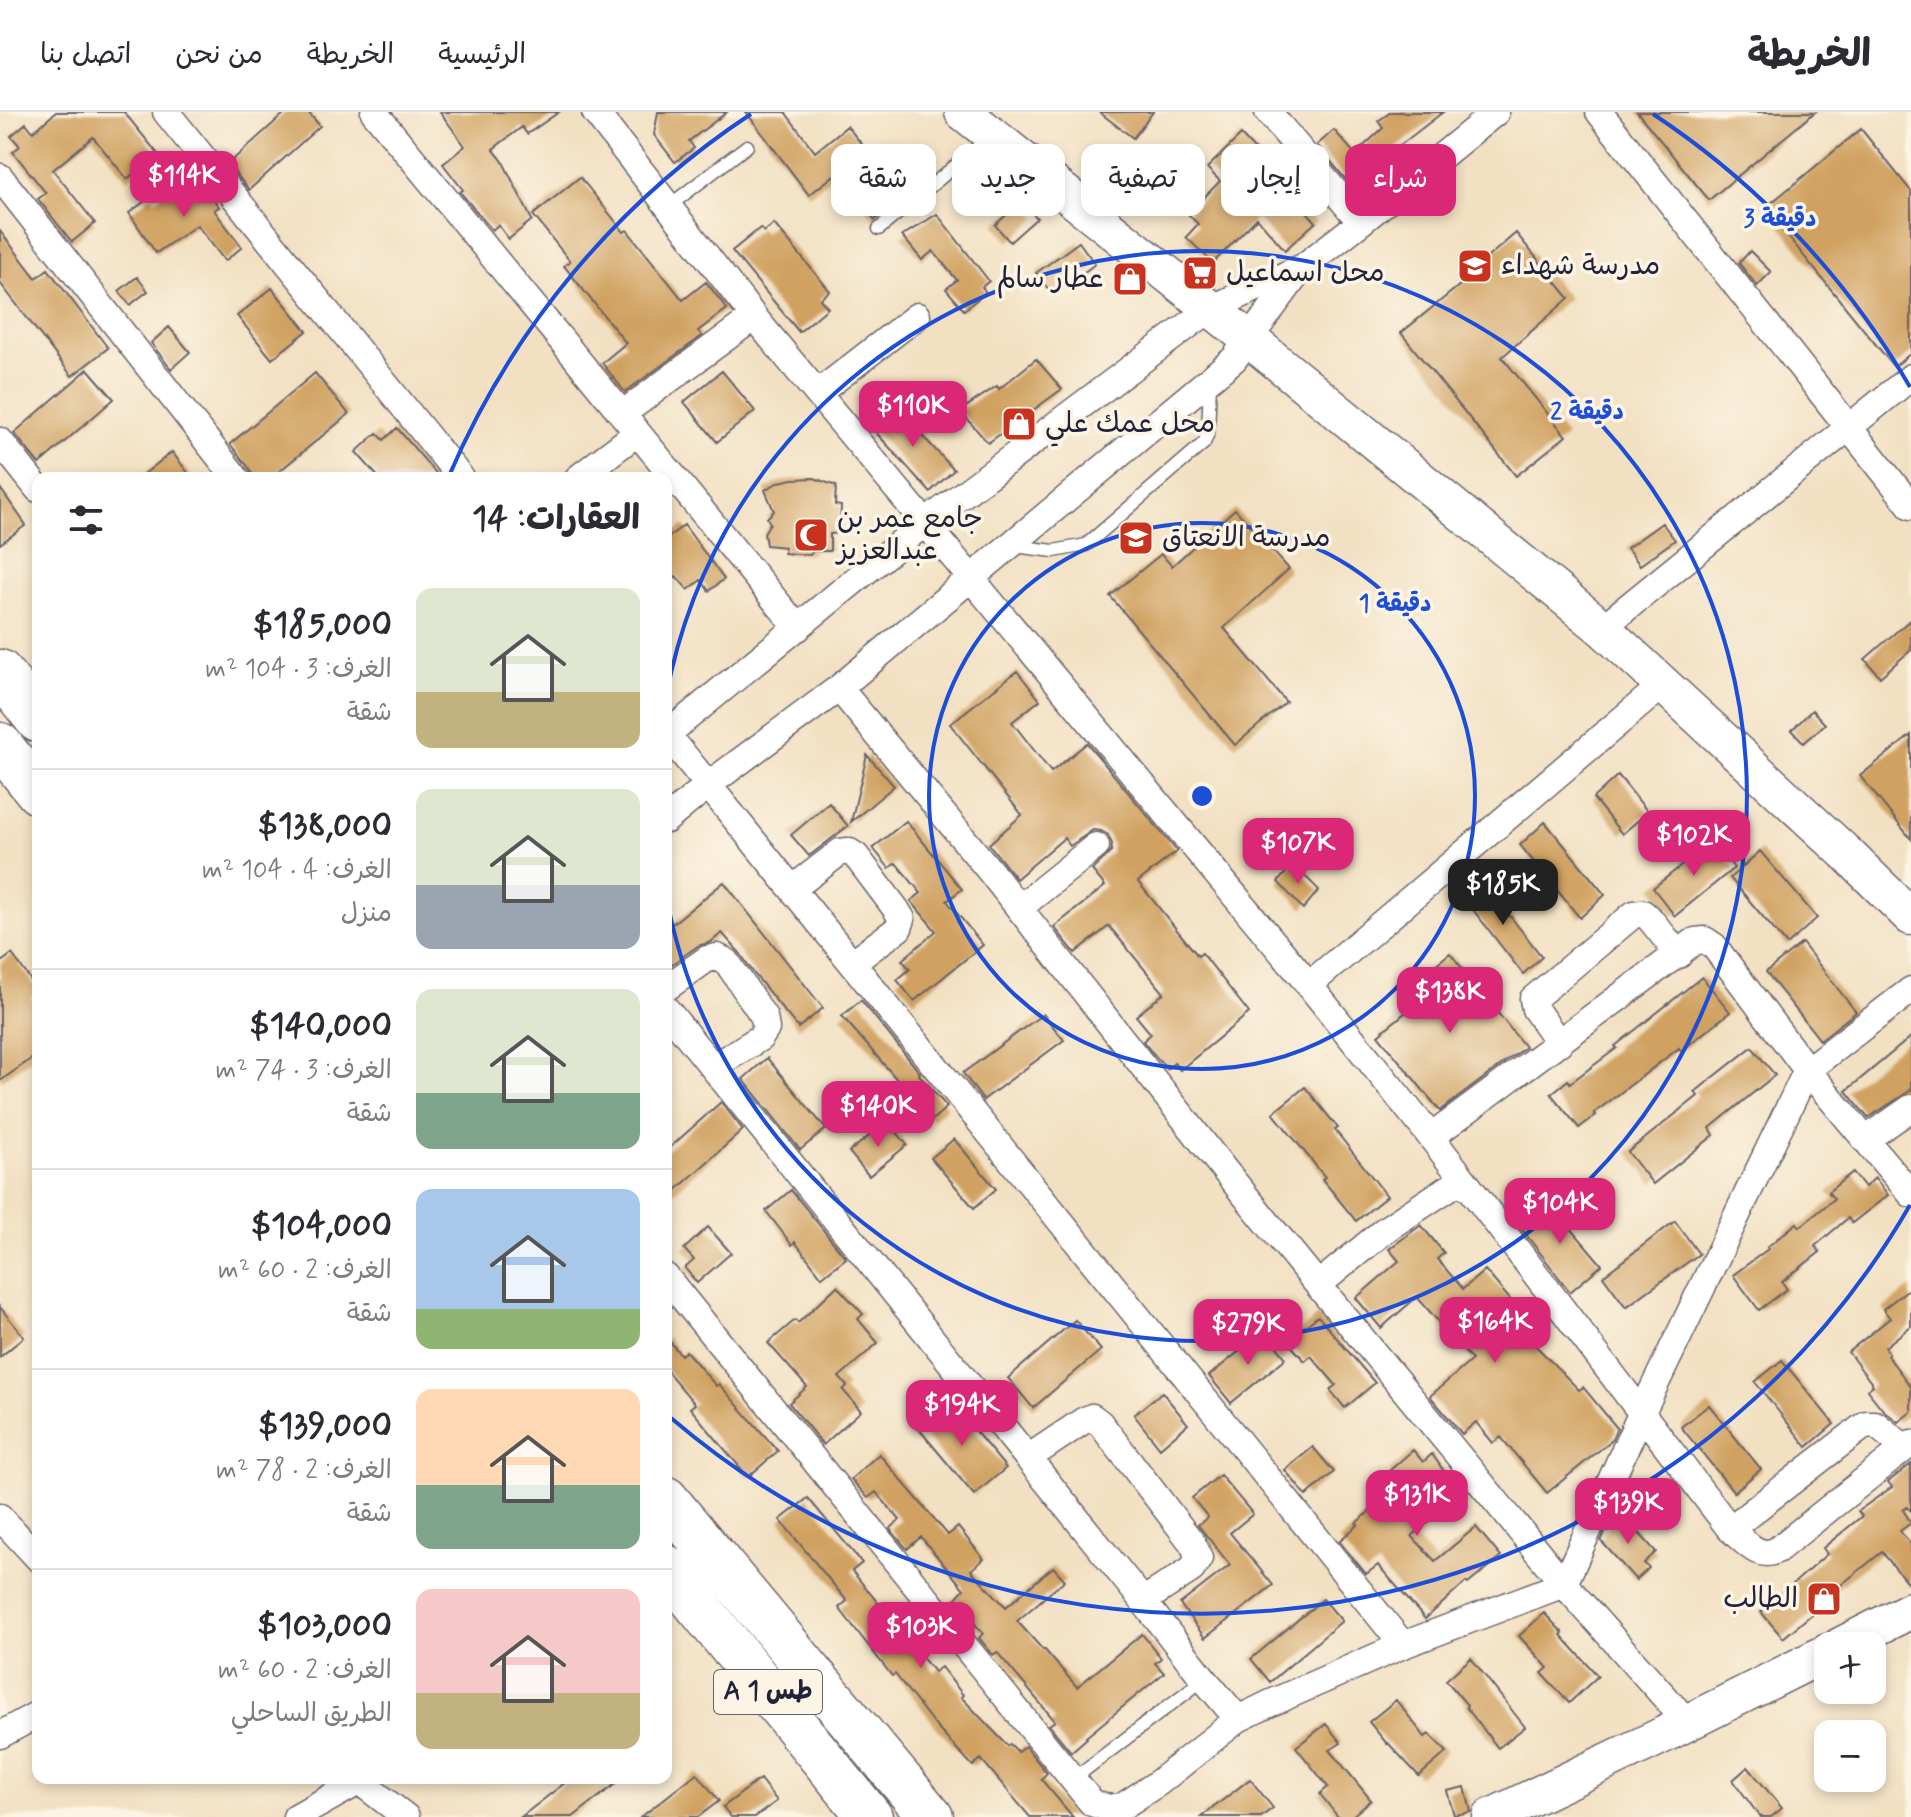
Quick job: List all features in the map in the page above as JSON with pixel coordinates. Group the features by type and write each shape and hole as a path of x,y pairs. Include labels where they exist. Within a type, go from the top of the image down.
{"highway":[{"path":"0,672 32,712"},
{"path":"0,745 32,785"},
{"name":"A 1 طس","path":"672,1506 931,1817"},
{"name":"A 1 طس","path":"672,1574 870,1817"}],"street":[{"path":"166,112 456,472"},
{"path":"374,112 630,423 662,472"},
{"path":"595,112 754,317 1309,985 1431,1137 1730,1529 1760,1554 1768,1555 1908,1446 1875,1424 1866,1424 1730,1529"},
{"path":"963,112 1249,339 1602,628 1911,917"},
{"path":"1268,112 1361,222"},
{"path":"672,729 926,522 1210,309 1303,267 1496,112"},
{"path":"1599,112 1911,506"},
{"path":"0,177 231,472"},
{"path":"672,815 839,688 1234,359 1303,267"},
{"path":"818,393 917,316"},
{"path":"584,472 630,423 754,317"},
{"path":"1602,628 1911,377"},
{"path":"0,441 32,481"},
{"path":"672,488 798,628"},
{"path":"1309,985 1664,684"},
{"path":"839,688 1019,908 1318,1285 1564,1584 1688,1723"},
{"path":"672,741 1403,1645"},
{"path":"1019,908 1096,846"},
{"path":"792,889 840,852 848,851 856,856 902,919 899,928 852,963"},
{"path":"1559,1043 1535,1009 1533,999 1634,914 1643,913 1650,919 1679,955"},
{"path":"1431,1137 1695,941 1705,940 1714,946 1807,1070 1911,1194"},
{"path":"672,984 707,959 717,957 727,962 764,1017 766,1029 760,1038 713,1067"},
{"path":"672,1284 1092,1803 1108,1808 1123,1806 1158,1783 1238,1719 1403,1645 1564,1584 1641,1414 1807,1070 1911,990"},
{"path":"672,1016 1238,1719"},
{"path":"1865,1140 1911,1108"},
{"path":"1318,1285 1386,1229 1462,1179"},
{"path":"1028,1458 1083,1421 1092,1417 1100,1423 1193,1544 1199,1558 1192,1569 1143,1601"},
{"path":"5,1530 32,1553"},
{"path":"1868,1632 1911,1610"},
{"path":"1491,1817 1814,1659"},
{"path":"0,1735 32,1717"},
{"path":"296,1817 351,1784"},
{"path":"363,1784 406,1817"}],"lane":[{"path":"879,229 992,135"},
{"path":"669,206 747,146"},
{"path":"1010,546 1054,551 1086,545 1204,443 1208,433 1210,379"},
{"path":"1073,1779 1204,1679"}],"building":[{"path":"56,112 124,112 158,154 127,179 93,137 53,170 95,223 72,242 38,199 46,193 13,152 20,146 11,136 26,123 33,132"},
{"path":"286,112 308,112 320,126 249,190 228,164"},
{"path":"440,112 559,112 527,134 522,127 493,149 502,160 532,220 509,239 498,225 492,230 460,192 463,190 443,164 465,146"},
{"path":"658,112 727,112 689,141 694,148 675,162 654,135"},
{"path":"746,112 785,112 815,152 847,126 862,144 831,144 831,178 809,195"},
{"path":"1099,112 1153,112 1133,138"},
{"path":"1391,112 1443,112 1402,144 1366,144 1383,128 1378,121"},
{"path":"1637,112 1815,112 1709,200"},
{"path":"1861,129 1911,191 1911,353 1894,367 1765,208"},
{"path":"1334,130 1346,144 1345,179 1329,159 1329,144 1318,144"},
{"path":"1241,135 1249,144 1232,144"},
{"path":"1221,154 1221,216 1311,216 1316,222 1285,250 1257,218 1213,263 1186,237 1198,224 1190,216 1205,216 1205,196 1220,181 1207,168"},
{"path":"580,177 683,300 706,282 727,309 698,331 702,336 625,392 602,363 626,343 564,266 570,261 533,215"},
{"path":"185,179 191,187 200,180 219,207 214,210 242,247 225,261 197,225 156,253 129,213 152,196 155,200"},
{"path":"936,215 989,281 982,287 986,292 964,310 946,289 957,280 933,251 922,260 902,236"},
{"path":"1005,216 1037,218 1010,242 995,225"},
{"path":"774,224 830,291 820,299 828,308 799,332 732,251 760,228 764,232"},
{"path":"0,231 36,278 48,269 108,348 72,376 0,283"},
{"path":"1516,233 1569,298 1502,357 1566,436 1516,476 1401,333 1471,276 1468,274"},
{"path":"1079,242 1095,264 1053,295 1036,273"},
{"path":"1750,251 1771,272 1757,286 1739,263"},
{"path":"137,277 148,291 130,305 119,291"},
{"path":"272,288 307,331 272,359 237,316"},
{"path":"169,327 190,352 171,369 151,343"},
{"path":"1036,359 1062,389 988,443 960,411 997,386 999,389"},
{"path":"88,369 114,399 39,464 14,433"},
{"path":"722,371 755,411 717,442 684,402"},
{"path":"315,373 349,414 278,472 251,472 230,444"},
{"path":"899,410 954,470 930,492 871,427 889,411 894,416"},
{"path":"397,428 435,472 374,472 356,452 377,433 384,440"},
{"path":"172,452 187,472 147,472"},
{"path":"814,478 836,486 835,505 841,506 840,533 830,534 830,551 813,551 810,555 784,553 785,547 766,545 764,533 770,523 767,518 774,511 765,490 779,482"},
{"path":"0,488 26,525 0,544"},
{"path":"1235,509 1289,569 1224,628 1286,702 1235,745 1110,596 1161,554 1172,566"},
{"path":"1662,523 1675,540 1640,565 1627,548"},
{"path":"684,525 724,579 709,591 701,580 688,590 676,576 672,579 672,534"},
{"path":"1911,619 1911,650 1880,677 1865,659"},
{"path":"1017,671 1040,700 1012,722 1051,772 1087,743 1177,851 1138,882 1198,956 1202,953 1249,1013 1180,1070 1174,1063 1167,1069 1143,1041 1151,1034 1136,1016 1164,993 1109,926 1075,953 1054,927 1105,886 1092,870 1111,852 1108,835 1093,830 1070,846 1064,838 1016,879 989,844 1022,815 950,724"},
{"path":"1812,710 1825,724 1804,743 1792,730"},
{"path":"1911,735 1911,839 1860,776"},
{"path":"867,755 894,786 851,822"},
{"path":"1618,775 1648,812 1622,834 1593,798"},
{"path":"829,803 848,826 809,856 791,835"},
{"path":"906,821 962,889 947,901 983,945 914,1001 897,980 910,969 902,960 936,931 911,901 921,893 896,863 889,868 873,848"},
{"path":"1545,822 1605,895 1580,918 1520,845"},
{"path":"1713,841 1734,868 1675,916 1653,888"},
{"path":"1760,851 1817,918 1787,945 1730,878"},
{"path":"1293,864 1319,890 1303,909 1278,882"},
{"path":"1482,880 1542,957 1523,974 1464,898"},
{"path":"724,882 823,1008 798,1028 722,933 672,964 672,924"},
{"path":"1802,943 1856,1012 1820,1040 1766,972"},
{"path":"1450,953 1525,1047 1440,1111 1378,1035 1422,999 1411,985"},
{"path":"12,954 32,982 32,1058 0,1081 0,963"},
{"path":"1702,977 1730,1012 1594,1113 1596,1115 1579,1128 1551,1094 1617,1048 1615,1046"},
{"path":"861,1000 947,1107 932,1120 842,1016"},
{"path":"1043,1014 1064,1040 983,1100 963,1073"},
{"path":"1911,1037 1911,1090 1868,1118 1846,1091"},
{"path":"1752,1047 1775,1075 1710,1128 1714,1135 1653,1184 1628,1152 1698,1096 1695,1092"},
{"path":"767,1058 826,1129 800,1150 743,1079"},
{"path":"1305,1087 1387,1196 1356,1221 1273,1113"},
{"path":"721,1102 743,1130 672,1194 672,1146"},
{"path":"888,1121 907,1145 869,1176 849,1152"},
{"path":"954,1139 996,1189 974,1208 931,1158"},
{"path":"1853,1172 1865,1187 1875,1178 1888,1195 1852,1223 1848,1218 1815,1246 1820,1252 1782,1282 1787,1289 1759,1310 1733,1275 1797,1223 1800,1227 1834,1199 1828,1192"},
{"path":"791,1190 846,1258 822,1277 766,1211"},
{"path":"1547,1200 1602,1265 1570,1292 1518,1224"},
{"path":"1675,1221 1699,1254 1626,1307 1603,1276"},
{"path":"1421,1225 1444,1253 1437,1259 1463,1289 1485,1270 1542,1337 1534,1344 1579,1390 1583,1387 1617,1428 1612,1440 1547,1493 1501,1437 1493,1443 1476,1422 1462,1434 1430,1396 1472,1360 1417,1297 1381,1328 1356,1298 1399,1261 1389,1249"},
{"path":"708,1227 731,1253 697,1283 685,1268 694,1260 684,1249"},
{"path":"837,1286 863,1314 858,1319 878,1343 839,1377 847,1386 843,1390 861,1411 823,1445 789,1403 807,1387 768,1343 795,1320 798,1323"},
{"path":"1911,1287 1911,1326 1885,1347 1889,1353 1887,1355 1911,1387 1911,1412 1898,1422 1883,1410 1867,1390 1873,1385 1848,1352 1890,1318 1883,1309"},
{"path":"0,1307 24,1337 0,1357"},
{"path":"1318,1316 1375,1383 1345,1408 1330,1390 1336,1385 1311,1356 1305,1361 1287,1341"},
{"path":"1075,1320 1101,1350 1033,1408 1008,1378"},
{"path":"1264,1331 1286,1358 1231,1403 1209,1376"},
{"path":"672,1344 681,1355 686,1351 716,1386 719,1384 778,1451 748,1477 690,1408 695,1404 672,1377"},
{"path":"1782,1360 1834,1424 1807,1447 1755,1382"},
{"path":"1162,1392 1188,1424 1160,1448 1134,1415"},
{"path":"950,1401 1006,1468 974,1495 918,1428"},
{"path":"1709,1405 1761,1469 1734,1492 1681,1427"},
{"path":"1313,1447 1334,1472 1306,1496 1285,1470"},
{"path":"1413,1450 1423,1462 1432,1454 1450,1480 1448,1505 1412,1536 1435,1561 1476,1527 1501,1557 1468,1584 1466,1582 1425,1619 1378,1565 1366,1574 1339,1541 1401,1485 1389,1471"},
{"path":"879,1454 948,1535 958,1527 984,1559 971,1570 1006,1607 1053,1567 1065,1580 1017,1621 1077,1687 1142,1634 1161,1658 1155,1663 1164,1673 1071,1752 1049,1725 1055,1721 997,1652 993,1655 979,1638 983,1633 953,1601 964,1589 921,1537 907,1549 890,1529 900,1520 876,1492 868,1498 851,1479"},
{"path":"1911,1464 1911,1511 1907,1507 1903,1510 1911,1523 1900,1531 1911,1545 1911,1587 1882,1552 1826,1597 1829,1600 1783,1638 1761,1612 1827,1554 1823,1548 1862,1516 1858,1511 1892,1487 1888,1482"},
{"path":"1220,1475 1253,1514 1230,1533 1273,1585 1205,1638 1180,1604 1230,1565 1198,1525 1208,1517 1192,1498"},
{"path":"808,1498 862,1563 852,1571 934,1672 941,1667 963,1695 961,1697 1008,1746 1010,1744 1018,1752 1025,1746 1047,1773 1041,1779 1073,1817 1030,1817 981,1759 973,1766 938,1729 895,1674 892,1676 839,1608 847,1601 780,1520"},
{"path":"1622,1514 1656,1552 1644,1563 1649,1568 1636,1580 1601,1541 1607,1528"},
{"path":"1323,1599 1342,1621 1270,1682 1251,1659"},
{"path":"1544,1613 1598,1676 1569,1703 1542,1673 1548,1668 1519,1636"},
{"path":"1471,1658 1525,1727 1498,1748 1446,1680"},
{"path":"1396,1700 1425,1737 1429,1734 1447,1752 1419,1776 1369,1722"},
{"path":"1326,1724 1341,1743 1330,1750 1371,1800 1351,1817 1338,1817 1320,1794 1328,1787 1296,1747"},
{"path":"1748,1767 1782,1808 1771,1817 1760,1817 1733,1780"},
{"path":"697,1773 719,1801 698,1817 641,1817"},
{"path":"760,1779 777,1801 755,1817 731,1817 723,1807"},
{"path":"1250,1779 1273,1808 1261,1817 1201,1817"},
{"path":"563,1784 615,1784 573,1817 521,1817"},
{"path":"1465,1787 1471,1812 1454,1815 1447,1791"}],"place":[{"name":"مدرسة شهداء","path":"1475,266"},
{"name":"محل اسماعيل","path":"1200,273"},
{"name":"عطار سالم","path":"1130,279"},
{"name":"محل عمك علي","path":"1019,424"},
{"name":"جامع عمر بن عبدالعزيز","path":"811,535"},
{"name":"مدرسة الانعتاق","path":"1136,538"},
{"name":"الطالب","path":"1824,1599"}]}
